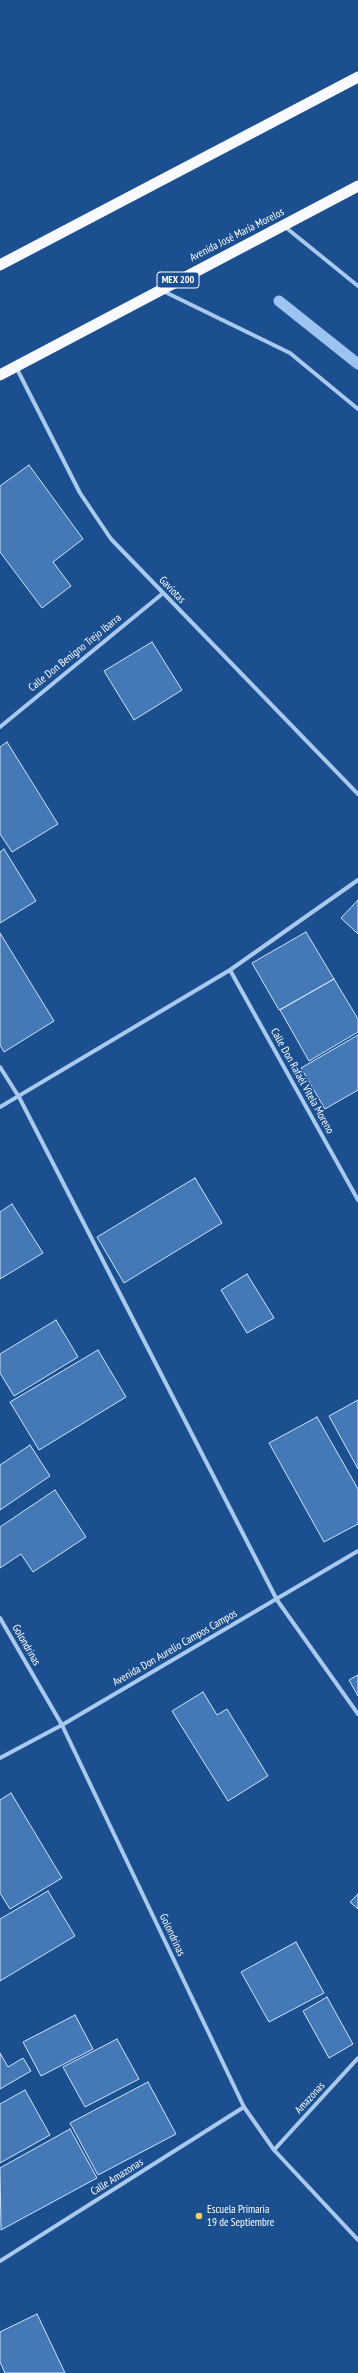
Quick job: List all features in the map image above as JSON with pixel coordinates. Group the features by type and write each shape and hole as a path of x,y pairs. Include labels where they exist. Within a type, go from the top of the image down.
{"highway":[{"path":"0,265 358,77"},
{"name":"Avenida José María Morelos","path":"0,375 159,289 358,186"}],"street":[{"path":"283,226 358,286"},
{"path":"159,289 290,353 358,409"},
{"name":"Gaviotas","path":"16,366 80,493 111,539 162,594 358,794"},
{"name":"Calle Don Benigno Trejo Ibarra","path":"0,727 162,594"},
{"path":"0,1106 19,1097 230,970 358,880"},
{"name":"Calle Don Rafaél Vitela Moreno","path":"230,970 358,1200"},
{"path":"0,1067 19,1097 277,1600 358,1714"},
{"name":"Avenida Don Aurelio Campos Campos","path":"0,1758 277,1600 358,1551"},
{"name":"Golondrinas","path":"0,1618 62,1724 244,2107 274,2150 358,2240"},
{"name":"Amazonas","path":"274,2150 358,2058"},
{"name":"Calle Amazonas","path":"0,2261 244,2107"}],"building":[{"path":"29,465 83,539 53,562 71,586 42,608 0,552 0,486"},
{"path":"152,642 182,690 134,720 104,671"},
{"path":"7,742 58,824 12,852 0,834 0,747"},
{"path":"4,849 36,901 0,923 0,852"},
{"path":"358,900 358,934 341,918"},
{"path":"306,932 334,979 279,1010 252,963"},
{"path":"0,933 54,1021 4,1052 0,1045"},
{"path":"334,979 358,1019 358,1032 309,1061 280,1010"},
{"path":"358,1035 358,1090 325,1109 301,1068"},
{"path":"195,1178 222,1223 124,1283 97,1237"},
{"path":"12,1204 43,1253 0,1279 0,1212"},
{"path":"247,1274 274,1318 247,1333 221,1290"},
{"path":"56,1320 78,1357 14,1396 0,1373 0,1354"},
{"path":"98,1350 126,1397 39,1450 10,1402"},
{"path":"358,1400 358,1469 329,1416"},
{"path":"317,1417 358,1489 358,1524 324,1542 269,1443"},
{"path":"30,1445 50,1476 0,1510 0,1465"},
{"path":"55,1490 86,1537 33,1572 21,1554 0,1568 0,1527"},
{"path":"358,1675 358,1696 349,1680"},
{"path":"203,1692 217,1715 227,1709 268,1776 228,1801 172,1711"},
{"path":"11,1793 62,1878 10,1909 0,1893 0,1800"},
{"path":"48,1891 75,1936 0,1981 0,1919"},
{"path":"358,1894 358,1909 350,1902"},
{"path":"296,1942 324,1993 269,2022 241,1972"},
{"path":"327,1997 353,2044 329,2058 303,2011"},
{"path":"75,2015 93,2049 41,2076 23,2042"},
{"path":"117,2039 139,2079 85,2107 63,2067"},
{"path":"0,2053 8,2067 23,2058 31,2071 0,2089"},
{"path":"148,2082 176,2134 98,2175 70,2123"},
{"path":"25,2090 50,2135 0,2163 0,2104"},
{"path":"70,2129 97,2178 1,2230 0,2168"},
{"path":"37,2314 65,2373 5,2373 0,2362 0,2332"}],"waterway":[{"path":"279,301 358,364"}],"place":[{"name":"Escuela Primaria 19 de Septiembre","path":"199,2216"}]}
